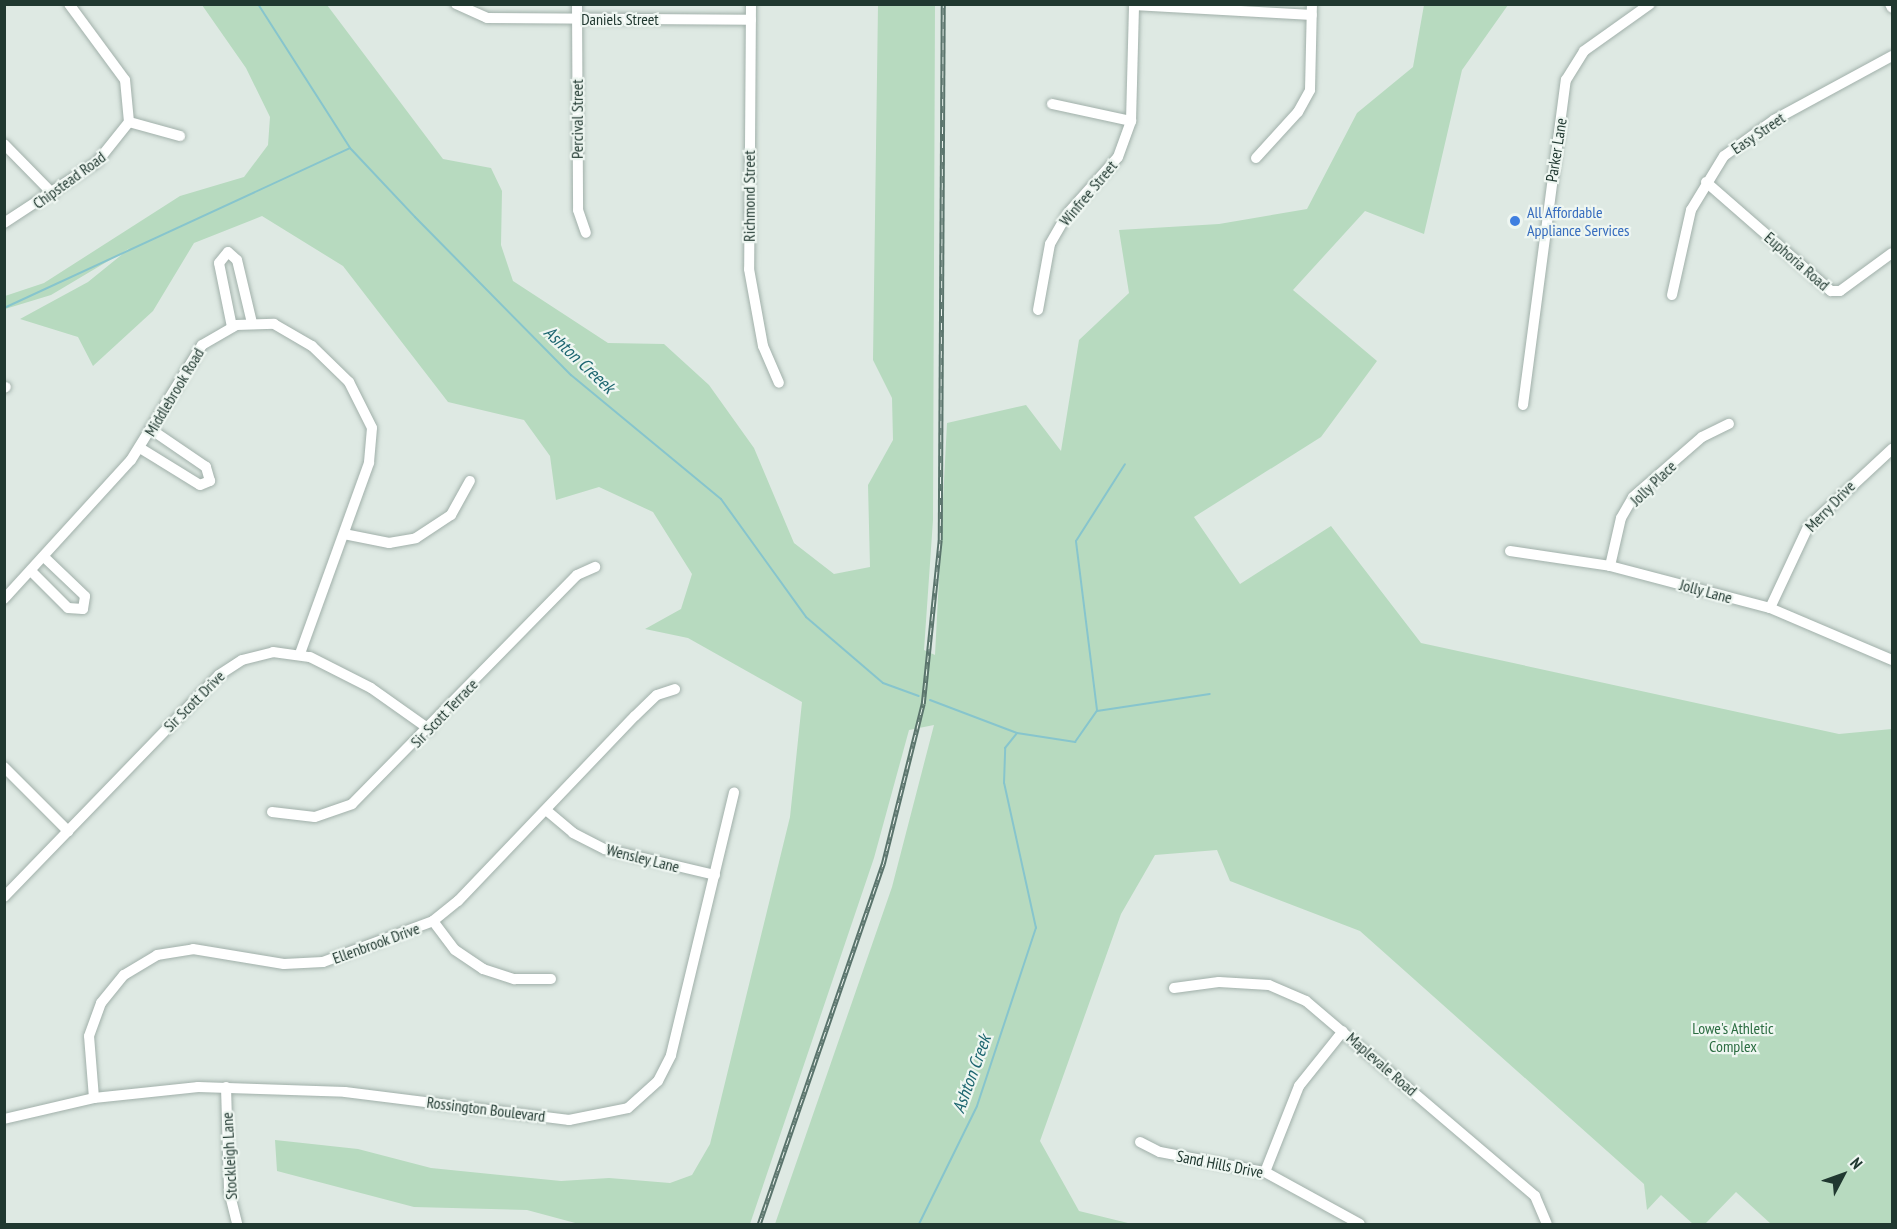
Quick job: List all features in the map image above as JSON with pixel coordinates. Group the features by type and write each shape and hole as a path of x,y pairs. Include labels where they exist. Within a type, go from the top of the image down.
{"street":[{"path":"69,4 125,80 129,122 180,136"},
{"name":"Daniels Street","path":"456,4 487,18 751,20"},
{"name":"Percival Street","path":"577,4 578,210 586,233"},
{"name":"Richmond Street","path":"751,4 749,269 763,345 779,383"},
{"name":"Parker Lane","path":"1523,405 1566,80 1584,51 1650,4"},
{"path":"1890,4 1893,8"},
{"path":"1134,5 1312,10 1310,90 1298,112 1256,158"},
{"name":"Winfree Street","path":"1038,310 1050,244 1067,214 1118,157 1131,121 1134,5"},
{"name":"Easy Street","path":"1672,295 1691,210 1706,182 1744,138 1893,56"},
{"path":"1052,104 1131,121"},
{"name":"Chipstead Road","path":"4,223 54,194 112,148 129,122"},
{"path":"4,144 54,194"},
{"name":"Euphoria Road","path":"1706,182 1831,291 1840,291 1893,253"},
{"path":"232,327 219,263 225,252 237,260 252,322"},
{"name":"Middlebrook Road","path":"4,599 140,448 194,354 232,327 252,322 284,327 312,346 350,382 369,414 371,457 300,654"},
{"name":"Jolly Place","path":"1610,566 1621,518 1633,497 1702,437 1729,424"},
{"path":"140,448 200,485 210,481 206,467 152,430"},
{"name":"Merry Drive","path":"1770,608 1808,527 1893,449"},
{"path":"344,534 389,543 416,538 451,515 470,481"},
{"name":"Jolly Lane","path":"1510,551 1610,566 1770,608 1893,660"},
{"path":"31,571 68,608 83,609 84,596 44,557"},
{"name":"Sir Scott Terrace","path":"272,812 300,817 342,810 370,790 577,575 595,567"},
{"name":"Sir Scott Drive","path":"4,897 219,675 261,654 300,654 371,688 429,729"},
{"name":"Ellenbrook Drive","path":"94,1098 88,1053 94,1019 111,988 140,964 193,949 308,965 433,921 546,810 657,695 675,688"},
{"path":"4,767 68,831"},
{"name":"Rossington Boulevard","path":"4,1119 94,1098 226,1087 345,1092 569,1120 622,1111 649,1091 671,1055 734,792"},
{"name":"Wensley Lane","path":"546,810 573,833 605,849 715,875"},
{"path":"433,921 455,950 483,969 514,979 551,979"},
{"name":"Maplevale Road","path":"1174,988 1219,981 1269,985 1306,1001 1535,1196 1547,1224"},
{"path":"1265,1172 1299,1086 1343,1031"},
{"name":"Stockleigh Lane","path":"226,1087 230,1191 237,1224"},
{"name":"Sand Hills Drive","path":"1140,1142 1160,1152 1265,1172 1360,1224"}],"green space":[{"name":"Lowe's Athletic Complex","path":"202,5 327,5 443,159 491,168 502,191 501,245 513,281 608,343 664,344 709,385 754,448 794,543 834,574 870,567 868,485 893,440 892,398 873,360 878,5 935,5 933,520 924,650 935,655 947,423 1026,405 1061,451 1079,340 1129,293 1119,230 1219,224 1307,209 1357,113 1413,67 1424,5 1508,5 1462,70 1424,234 1365,211 1293,290 1377,361 1321,437 1194,517 1240,584 1331,526 1421,643 1839,734 1892,729 1892,1224 1771,1224 1736,1192 1705,1224 1693,1224 1661,1195 1647,1210 1644,1184 1360,931 1230,881 1217,850 1155,855 1121,914 1040,1141 1079,1211 1132,1224 775,1224 892,887 934,725 909,730 874,858 750,1224 579,1224 527,1210 414,1207 277,1171 275,1140 358,1149 431,1168 561,1181 609,1178 670,1183 692,1175 710,1144 790,817 802,702 688,638 645,629 681,609 692,574 653,512 599,487 556,500 550,456 524,420 448,402 343,266 262,216 194,243 153,311 93,366 78,337 20,319 88,282 130,248 51,295 5,309 5,296 44,283 180,196 244,177 268,145 270,117 246,68"}],"waterway":[{"name":"Ashton Creeek","path":"258,4 350,148 415,217 571,375 721,499 806,617 883,683 919,696"},
{"path":"4,308 350,148"},
{"path":"1097,710 1076,541 1125,464"},
{"path":"930,700 1017,733 1075,742 1097,711 1210,694"},
{"name":"Ashton Creek","path":"919,1224 977,1106 1036,928 1004,783 1005,748 1017,733"}],"railway":[{"path":"759,1224 883,864 923,704 940,540 943,4"}],"place":[{"name":"All Affordable Appliance Services","path":"1515,221"}]}
